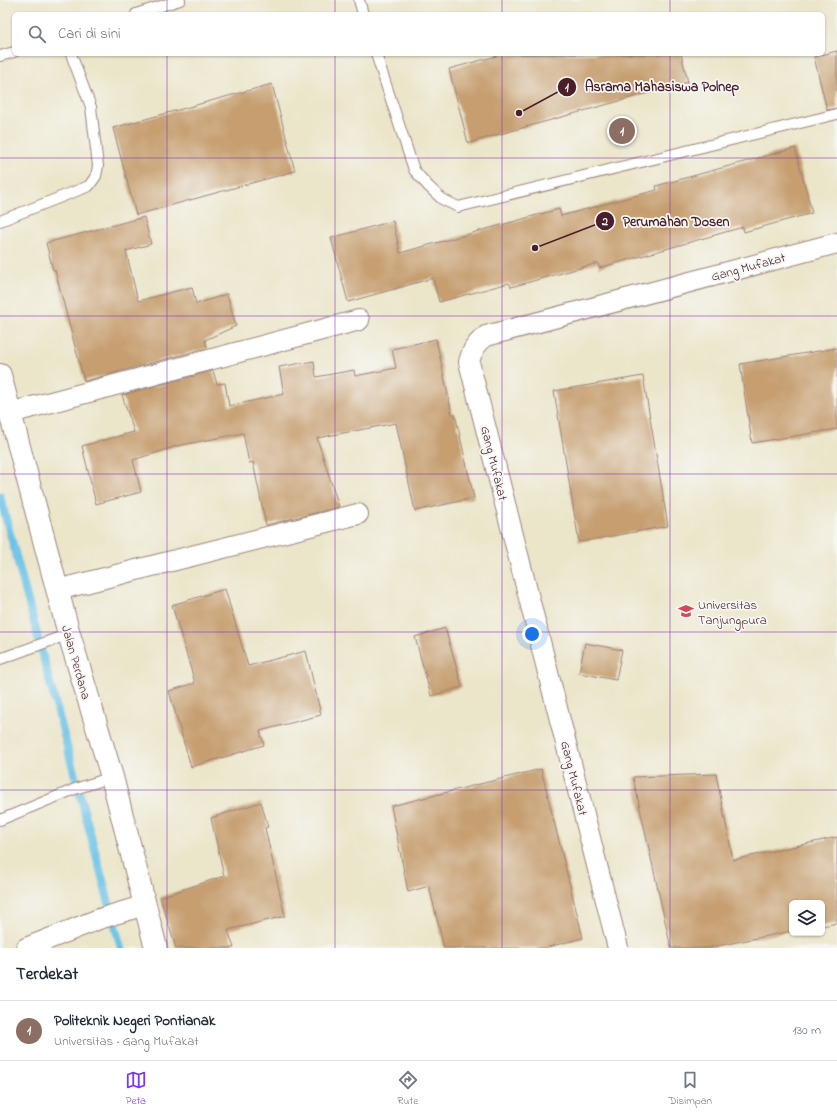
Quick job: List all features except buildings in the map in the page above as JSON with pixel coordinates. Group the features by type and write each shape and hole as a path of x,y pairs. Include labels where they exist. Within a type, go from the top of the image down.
{"street":[{"name":"Gang Mufakat","path":"618,948 469,362 472,352 477,343 486,336 837,243"},
{"path":"10,413 359,320"},
{"name":"Jalan Perdana","path":"0,376 57,590 60,637 112,777 135,908 156,948"},
{"path":"57,590 358,514"},
{"path":"26,948 99,919 135,908"}],"lane":[{"path":"142,12 180,0"},
{"path":"359,0 362,12"},
{"path":"0,56 12,53"},
{"path":"0,221 89,186 96,176 98,166 91,107 72,56"},
{"path":"377,56 414,170 442,199 458,207 837,114"},
{"path":"0,659 60,637"},
{"path":"0,820 75,789 112,777"}],"waterway":[{"path":"0,496 121,948"}],"place":[{"name":"Asrama Mahasiswa Polnep","path":"519,113"},
{"name":"Politeknik Negeri Pontianak","path":"622,131"},
{"name":"Perumahan Dosen","path":"535,248"},
{"name":"Universitas Tanjungpura","path":"686,611"}]}
